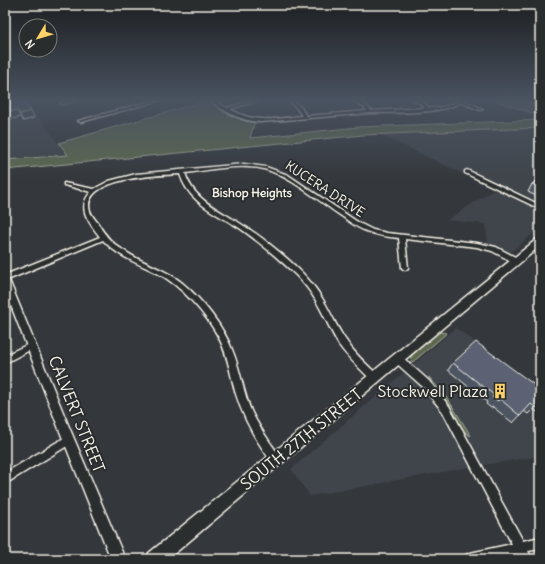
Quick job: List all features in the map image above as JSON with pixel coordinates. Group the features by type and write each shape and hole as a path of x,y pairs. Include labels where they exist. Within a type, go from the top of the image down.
{"main road":[{"name":"SOUTH 27TH STREET","path":"155,559 540,241"}],"street":[{"name":"KUCERA DRIVE","path":"95,191 103,185 121,179 244,166 272,170 286,176 364,228 380,234 477,245 494,249 516,261"},
{"path":"182,172 186,185 195,197 253,234 305,280 319,299 342,342 355,358 375,378"},
{"path":"467,172 540,207"},
{"path":"66,184 95,191"},
{"path":"95,191 88,198 86,208 87,212 110,244 121,252 154,267 174,280 184,289 216,326 229,350 243,402 250,418 259,435 276,459"},
{"path":"5,279 105,237"},
{"path":"402,237 405,268"},
{"name":"CALVERT STREET","path":"5,279 118,559"},
{"path":"5,359 31,346"},
{"path":"398,359 426,384 446,409 526,559"},
{"path":"5,479 69,440"},
{"path":"166,559 176,542"},
{"path":"470,559 540,543"}],"shaded area":[{"path":"5,126 46,126 68,155 5,160"},
{"path":"540,128 540,228 507,255 489,247 485,224 447,220 495,189 379,134"},
{"path":"456,328 540,390 540,456 310,496 291,469"}],"green space":[{"path":"117,126 253,126 250,138 358,127 540,126 540,128 363,135 5,170 5,160 68,155 59,143"},
{"path":"439,332 447,333 413,362 410,359 413,354"},
{"path":"429,377 449,401 471,436 466,433 448,406 429,382"}],"building":[{"path":"540,178 540,187 532,184"},
{"name":"Stockwell Plaza","path":"476,342 540,389 540,402 536,408 531,404 520,416 500,399 498,401 492,397 494,395 453,363"}],"place":[{"name":"Stockwell Plaza","path":"500,391"}],"district":[{"name":"Bishop Heights","path":"252,192"}]}
